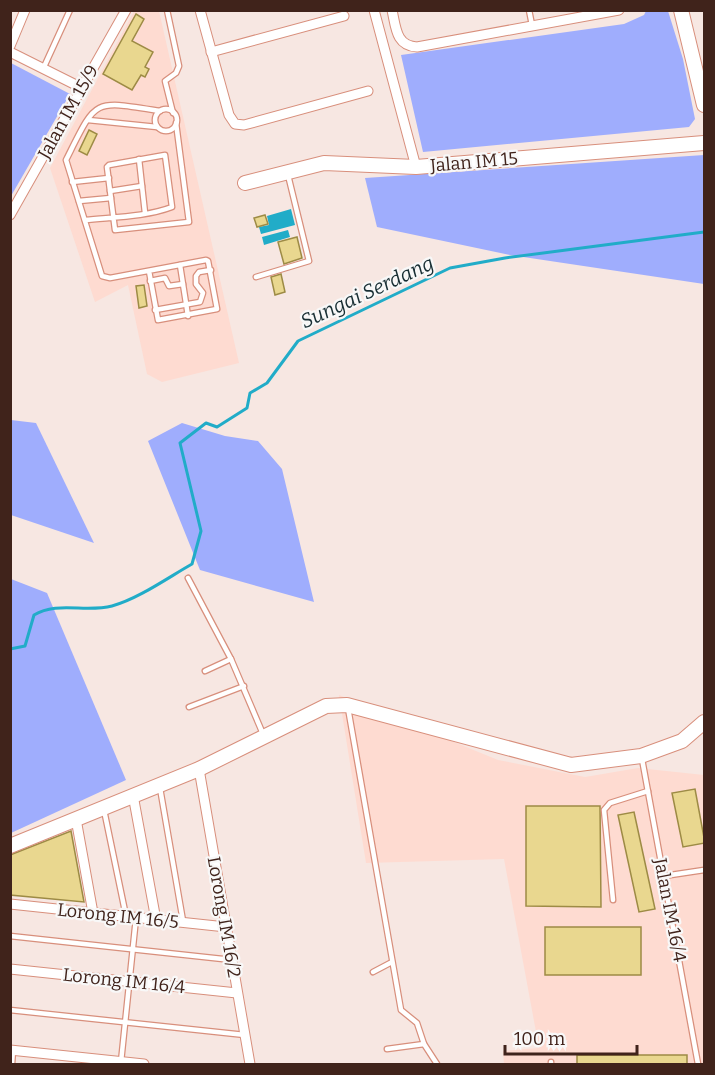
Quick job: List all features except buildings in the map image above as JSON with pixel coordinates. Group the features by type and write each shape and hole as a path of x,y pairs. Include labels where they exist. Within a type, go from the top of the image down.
{"street":[{"path":"10,46 26,10"},
{"name":"Jalan IM 15/9","path":"10,214 126,10"},
{"path":"200,10 229,115 239,126 368,91"},
{"path":"374,10 416,167"},
{"path":"392,10 398,37 403,44 417,47 619,10"},
{"path":"681,10 705,105"},
{"path":"211,52 344,16"},
{"path":"10,52 82,88"},
{"name":"Jalan IM 15","path":"245,183 324,163 416,167 705,143"},
{"path":"10,846 199,769 326,706 347,705 571,765 641,756 682,741 705,722"},
{"name":"Lorong IM 16/2","path":"199,769 250,1065"},
{"path":"133,795 156,920"},
{"path":"76,819 93,913"},
{"name":"Lorong IM 16/5","path":"10,904 226,927"},
{"name":"Lorong IM 16/4","path":"10,969 237,993"},
{"path":"12,1050 144,1065"}],"lane":[{"path":"43,69 70,10"},
{"path":"85,220 113,217 145,213 170,209 173,204 166,156 110,164 108,168 110,191 113,217 116,232 189,221 176,123 165,81 176,73 179,66 167,10"},
{"path":"530,10 532,25"},
{"path":"149,271 158,320 217,309 211,270 206,260 108,278 102,276 66,160 95,109 110,103 160,111 165,109 173,113"},
{"path":"157,127 155,120 160,111"},
{"path":"88,120 157,127 166,131 176,123"},
{"path":"139,159 145,213"},
{"path":"256,277 309,261 287,171"},
{"path":"72,182 109,178"},
{"path":"110,191 142,186"},
{"path":"78,201 111,198"},
{"path":"180,265 188,316"},
{"path":"155,310 202,301 204,293 196,284 196,276 199,272 211,270"},
{"path":"150,281 165,278 169,286 183,284"},
{"path":"171,299 172,308"},
{"path":"188,578 244,686 264,737"},
{"path":"205,671 231,660"},
{"path":"189,707 244,686"},
{"path":"347,705 401,1010 417,1023 424,1044 437,1065"},
{"name":"Jalan IM 16/4","path":"641,756 698,1065"},
{"path":"159,785 184,923"},
{"path":"613,900 604,810 610,803 648,791"},
{"path":"104,808 131,917 133,950 125,1022 126,1063"},
{"path":"664,876 705,870"},
{"path":"10,936 232,960"},
{"path":"373,972 392,962"},
{"path":"10,1010 245,1035"},
{"path":"387,1048 424,1044"},
{"path":"12,1050 12,1065"}],"shaded area":[{"path":"134,11 159,11 239,363 162,382 147,374 128,285 95,302 50,168"},
{"path":"646,11 668,11 683,59 695,119 689,127 423,152 401,55 624,24 644,15"},
{"path":"11,63 70,94 11,196"},
{"path":"704,155 704,284 510,255 377,227 365,178"},
{"path":"291,209 295,225 261,234 259,227 269,225 267,216"},
{"path":"288,230 290,237 264,245 262,237"},
{"path":"11,420 36,423 94,543 11,515"},
{"path":"182,423 225,436 258,441 282,469 314,602 200,570 148,441"},
{"path":"11,579 47,593 126,780 11,833"},
{"path":"339,695 498,760 585,777 638,768 704,775 704,1064 504,1064 503,1051 539,1048 504,859 366,863"}],"waterway":[{"name":"Sungai Serdang","path":"10,649 25,646 34,615 52,609 102,608 122,603 192,564 201,531 180,443 206,423 217,427 247,408 250,393 267,383 298,341 450,268 505,258 704,232"}]}
